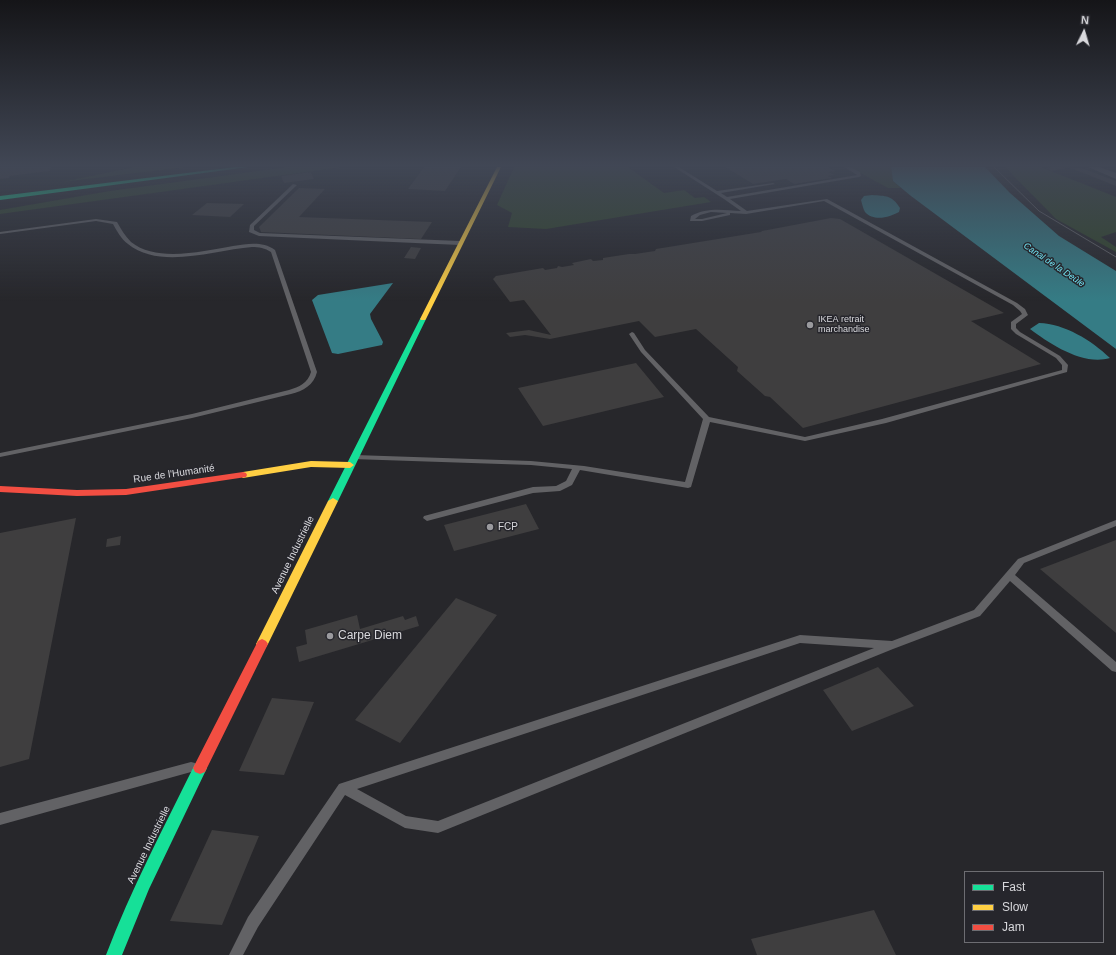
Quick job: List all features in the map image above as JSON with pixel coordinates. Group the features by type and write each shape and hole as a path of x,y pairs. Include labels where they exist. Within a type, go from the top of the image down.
{"main road":[{"name":"Avenue Industrielle","path":"114,955 126,921 140,889 476,212"},
{"name":"Rue de l'Humanité","path":"0,489 77,493 126,492 311,464 350,465"}],"lane":[{"path":"267,212 252,226 251,231 259,234 460,243"},
{"path":"730,212 724,216 702,220 692,220 698,214 712,212 730,212 746,213 755,212"},
{"path":"632,334 643,351 707,419 805,439 883,421 1065,371 1065,365 1058,357 1018,333 1013,328 1012,324 1025,315 1023,310 1015,304 846,212"},
{"path":"0,233 96,220 115,223 126,239 135,247 155,254 181,255 242,246 259,245 269,247 274,251 314,372 313,379 304,387 291,392 217,408 192,416 0,455"},
{"path":"355,457 494,461 577,468 688,485 707,419"},
{"path":"427,518 533,490 557,489 569,483 577,468"},
{"path":"343,788 405,822 438,826 976,613 1021,561 1116,523"},
{"path":"1009,575 1116,668"},
{"path":"236,955 253,922 343,788 800,638 892,645"},
{"path":"0,819 202,764"}],"green space":[{"path":"0,212 18,212 0,214"},
{"path":"509,212 653,212 546,229 508,227 512,213"},
{"path":"1049,212 1116,212 1116,232 1101,237 1116,247 1116,252 1056,219"}],"water":[{"path":"865,212 899,212 891,216 882,218 873,217"},
{"name":"Canal de la Deûle","path":"932,212 1031,212 1059,236 1116,271 1116,349"},
{"path":"393,283 370,314 383,342 382,345 338,354 332,353 312,300 318,295"},
{"path":"1039,323 1058,326 1077,334 1095,345 1110,358 1100,360 1089,359 1067,352 1047,341 1030,329"}],"building":[{"path":"196,212 236,212 230,217 192,215"},
{"path":"275,212 304,212 299,217 432,222 421,239 261,232 259,227"},
{"name":"IKEA retrait marchandise","path":"831,218 840,219 1004,313 971,321 1041,364 803,428 770,397 765,396 737,371 738,367 696,329 655,337 639,321 550,339 525,335 510,337 506,333 529,330 551,335 524,300 510,302 493,279 496,276 543,268 545,270 557,268 558,266 562,267 574,265 572,263 591,259 593,261 603,260 603,258 655,251 656,249 761,232"},
{"path":"411,247 421,248 415,259 404,258"},
{"path":"636,363 664,397 543,426 518,388"},
{"path":"526,504 539,529 454,551 444,525"},
{"path":"76,518 29,759 0,767 0,533"},
{"path":"121,536 120,545 106,547 107,539"},
{"path":"1116,540 1116,633 1040,569"},
{"path":"456,598 497,615 400,743 355,720"},
{"path":"357,615 360,629 403,616 405,620 416,616 419,626 299,662 296,647 307,644 305,630"},
{"path":"878,667 914,706 852,731 823,690"},
{"path":"272,698 314,702 284,775 239,771"},
{"path":"212,830 259,836 222,925 170,921"},
{"path":"874,910 896,955 757,955 751,939"}],"tram line":[{"path":"1040,212 1116,257"}],"traffic: fast":[{"path":"333,501 423,319"},
{"path":"114,955 143,884 200,768"}],"traffic: slow":[{"path":"423,319 477,212"},
{"path":"243,475 311,464 350,465"},
{"path":"262,644 333,501"}],"traffic: jam":[{"path":"0,489 77,493 126,492 243,475"},
{"path":"200,768 262,644"}],"place":[{"name":"IKEA retrait marchandise","path":"810,325"},
{"name":"FCP","path":"490,527"},
{"name":"Carpe Diem","path":"330,636"}]}
